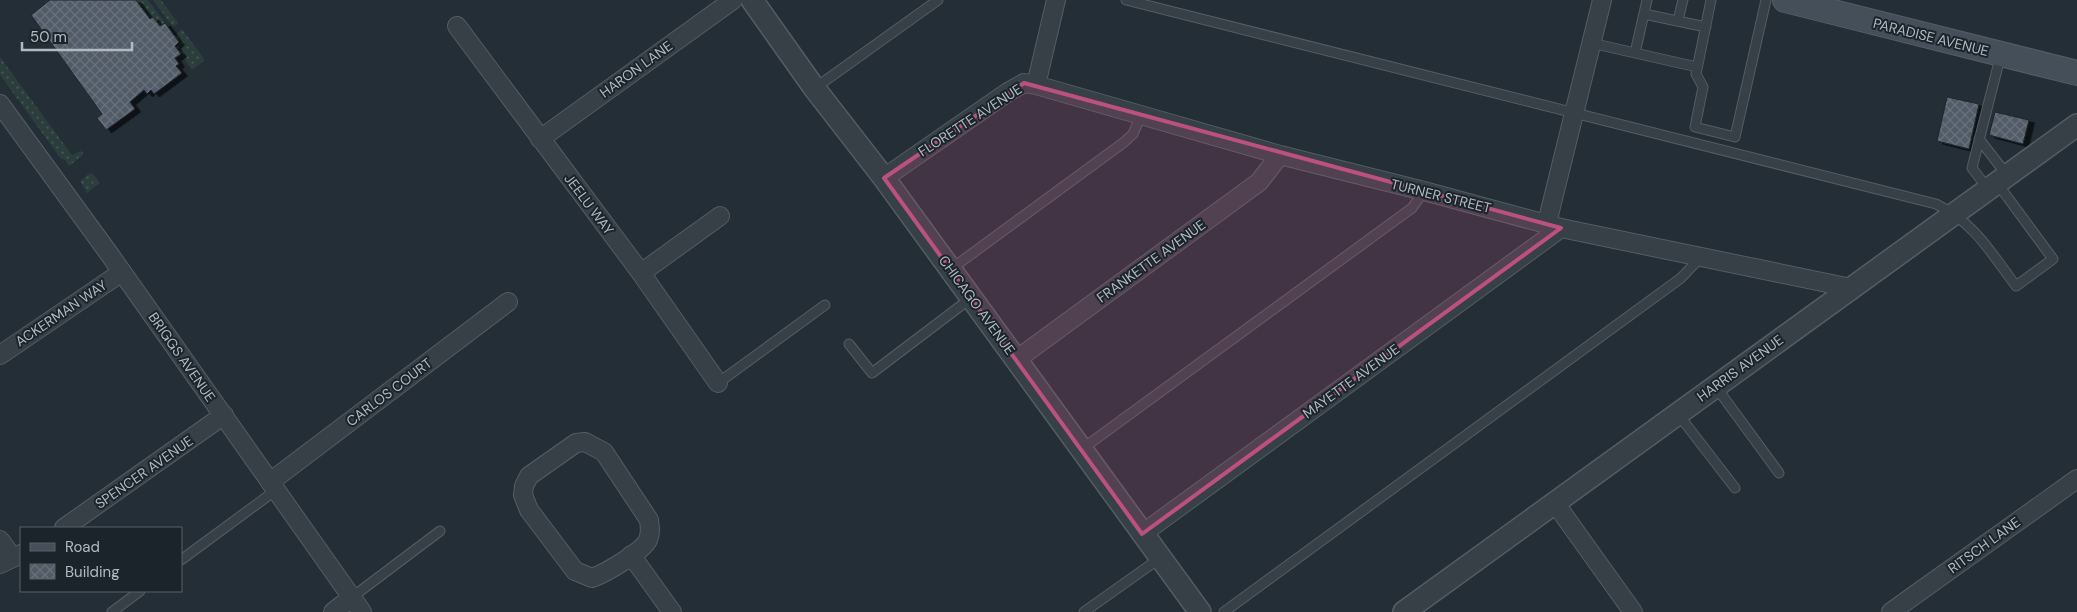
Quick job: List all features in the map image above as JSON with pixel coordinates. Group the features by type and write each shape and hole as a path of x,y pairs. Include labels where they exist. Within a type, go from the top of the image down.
{"main road":[{"name":"PARADISE AVENUE","path":"1785,0 2077,73"}],"street":[{"name":"HARON LANE","path":"540,139 732,0"},
{"name":"CHICAGO AVENUE","path":"752,0 1200,612"},
{"name":"FLORETTE AVENUE","path":"884,178 1008,92 1024,83 1036,85 1056,0"},
{"path":"1554,225 1574,113 1602,0"},
{"name":"JEELU WAY","path":"457,26 641,274 718,383"},
{"name":"TURNER STREET","path":"1036,85 1280,155 1554,225 1700,258 1851,288"},
{"name":"BRIGGS AVENUE","path":"0,104 224,415 362,612"},
{"name":"HARRIS AVENUE","path":"1418,608 1555,503 2077,125"},
{"name":"FRANKETTE AVENUE","path":"1016,360 1259,182 1280,155"},
{"path":"641,274 720,216"},
{"name":"MAYETTE AVENUE","path":"1142,534 1554,225"},
{"name":"ACKERMAN WAY","path":"0,355 122,272"},
{"name":"CARLOS COURT","path":"273,486 508,302"},
{"name":"SPENCER AVENUE","path":"65,527 224,415"},
{"path":"585,442 596,446 604,452 649,520 650,531 647,541 631,555 592,578 574,571 524,501 524,486 529,476 576,443 585,442"},
{"name":"RITSCH LANE","path":"1891,612 2077,479"},
{"path":"1555,503 1633,612"},
{"path":"0,540 12,559"},
{"path":"631,555 672,612"},
{"path":"333,612 351,598"}],"lane":[{"path":"815,88 938,0"},
{"path":"1126,0 1936,204 1955,213 1970,226 2016,286 2053,259 1997,182 1980,139"},
{"path":"1635,53 1647,0"},
{"path":"1678,20 1683,0"},
{"path":"1711,0 1696,74 1703,87 1695,127 1734,137 1766,0"},
{"path":"1644,14 1706,27"},
{"path":"1591,43 1697,67"},
{"path":"1997,182 1972,168 2002,54"},
{"path":"951,270 1123,143 1133,134 1141,116"},
{"path":"1081,449 1412,208 1424,191"},
{"path":"1224,612 1682,278 1700,258"},
{"path":"849,344 872,373 971,298"},
{"path":"718,383 825,305"},
{"path":"1716,386 1779,473"},
{"path":"1678,414 1735,488"},
{"path":"182,559 273,486"},
{"path":"351,598 440,530"},
{"path":"1084,612 1160,558"},
{"path":"112,612 139,592"}],"highlighted area":[{"path":"1024,83 1561,228 1142,534 884,178"}],"green space":[{"path":"136,0 148,0 165,23 160,26 153,17 150,19"},
{"path":"153,0 161,0 178,23 173,27"},
{"path":"182,29 205,60 192,70 175,46 179,42 174,36"},
{"path":"0,57 72,155 81,151 83,153 82,156 69,166 65,160 61,159 0,75"},
{"path":"90,173 100,183 87,193 80,181"}],"building":[{"path":"50,0 136,0 150,19 153,17 160,26 165,23 179,42 175,46 181,54 175,58 179,64 176,66 182,73 154,94 151,90 147,94 144,90 130,102 135,109 106,130 97,118 102,114 31,15"},
{"path":"1947,97 1979,104 1969,149 1937,141"},
{"path":"1995,112 2029,120 2023,144 1989,135"}]}
